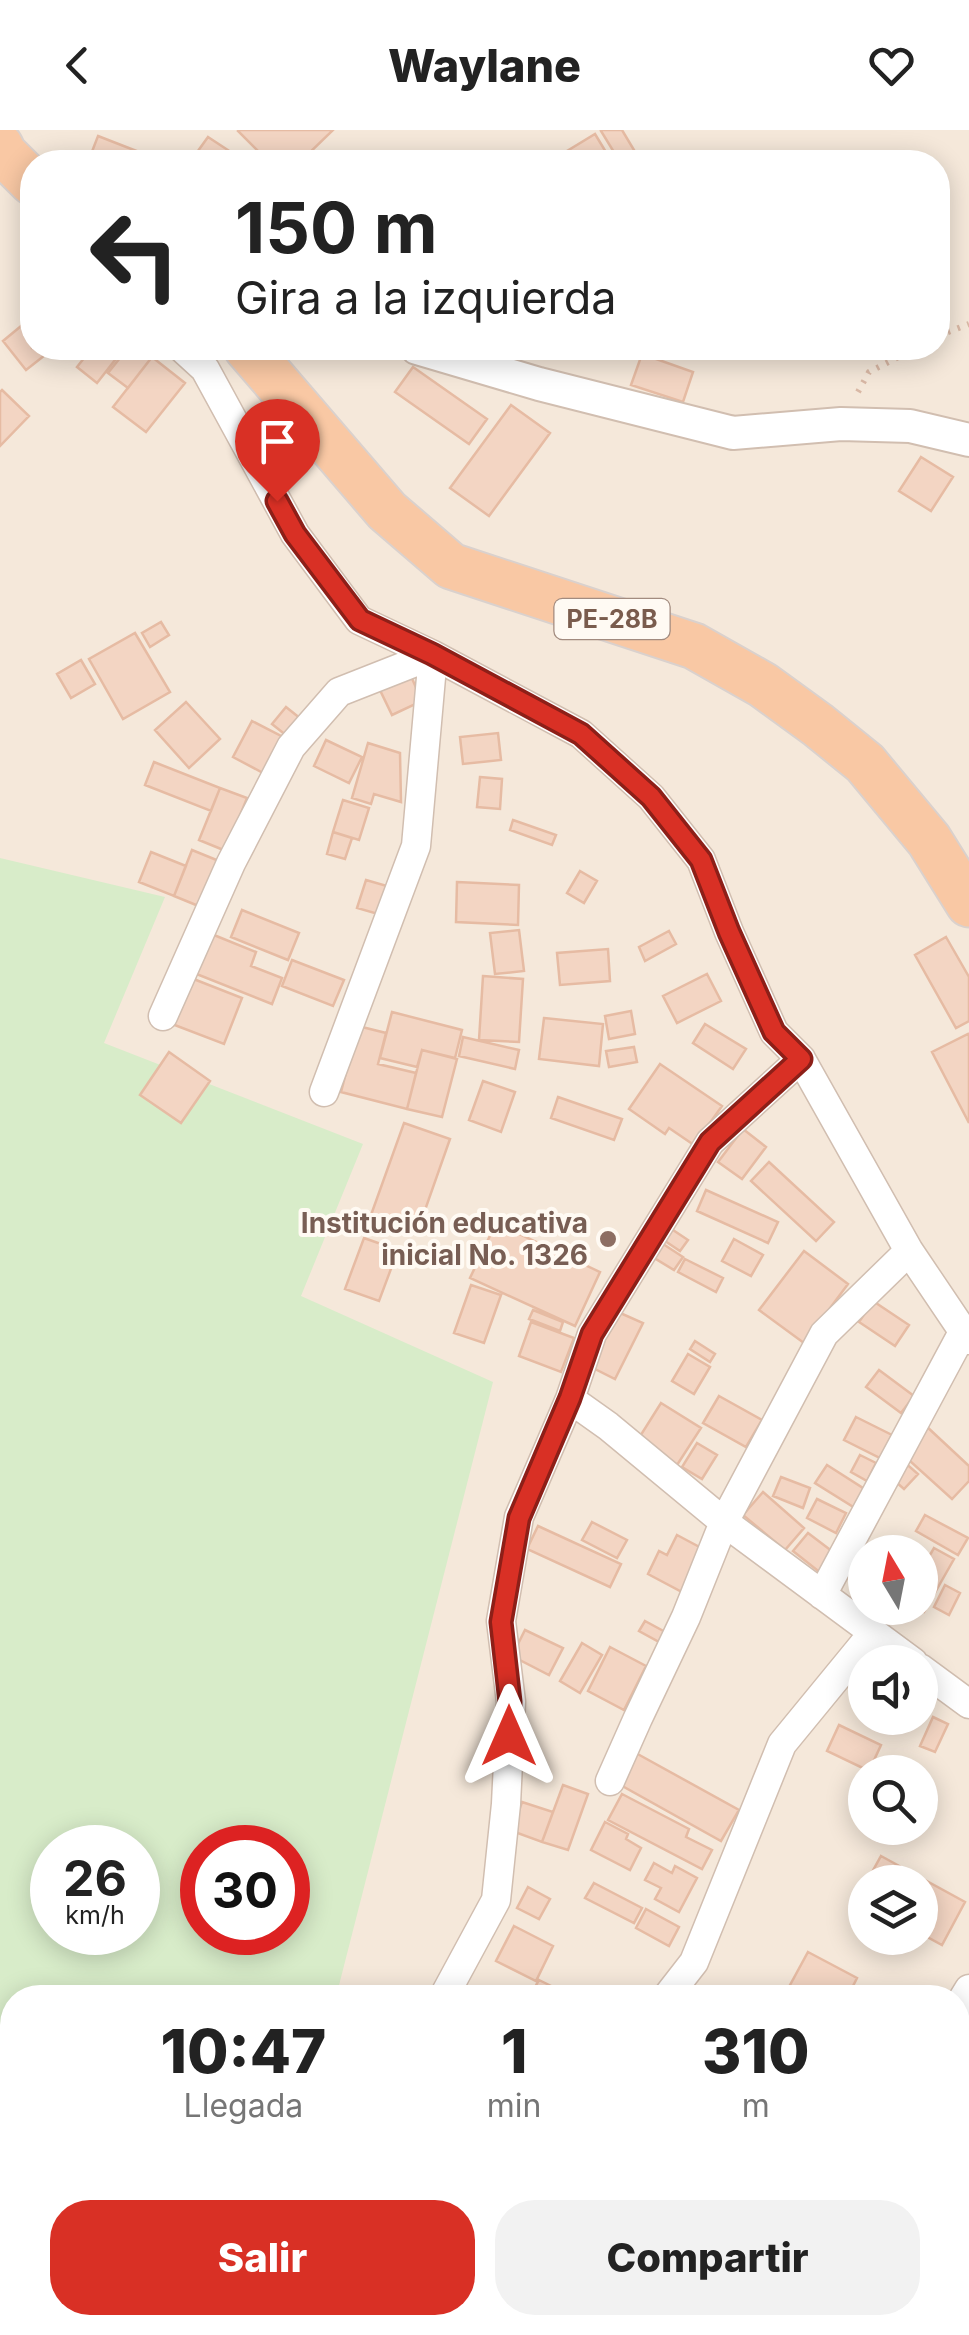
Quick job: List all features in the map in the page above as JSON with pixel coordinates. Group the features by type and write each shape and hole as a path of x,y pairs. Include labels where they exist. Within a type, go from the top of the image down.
{"highway":[{"path":"0,146 20,170"},
{"name":"PE-28B","path":"257,360 387,511 451,566 694,646 763,685 818,725 864,763 897,802 929,840 969,904"}],"street":[{"path":"195,360 204,369 295,534 360,620 581,734 651,797 701,860 774,1032 801,1059 910,1251 966,1336 822,1595"},
{"path":"458,360 733,433 841,424 910,426 969,440"},
{"path":"163,1016 231,863 291,747 339,692 432,654"},
{"path":"324,1092 416,846 432,654"},
{"path":"450,1985 496,1900 506,1804 510,1702 501,1622 519,1518 570,1398 592,1334 710,1142 801,1059"},
{"path":"610,1782 686,1617 724,1522 824,1334 910,1251"},
{"path":"570,1398 724,1522 890,1645"},
{"path":"676,1985 694,1962 782,1744 873,1633"},
{"path":"938,1681 969,1704"}],"path":[{"path":"841,424 869,372 892,360"}],"shaded area":[{"path":"0,130 969,130 969,1985 0,1985"}],"green space":[{"path":"0,858 165,897 104,1043 363,1144 301,1296 493,1382 339,1985 0,1985"}],"building":[{"path":"333,130 312,150 257,150 238,131"},
{"path":"622,130 634,150 613,150 601,131"},
{"path":"595,134 605,150 569,150"},
{"path":"98,136 134,150 93,150"},
{"path":"208,137 228,150 199,150"},
{"path":"20,327 20,360 39,360 26,370 3,341"},
{"path":"83,360 115,360 97,383 77,367"},
{"path":"118,360 150,360 128,388 108,373"},
{"path":"150,360 156,360 185,383 146,432 113,407"},
{"path":"488,360 515,360 489,366"},
{"path":"640,360 659,360 693,372 683,402 631,385"},
{"path":"413,367 487,419 469,444 395,392"},
{"path":"0,392 29,416 0,446"},
{"path":"511,405 550,433 489,516 450,488"},
{"path":"921,457 953,477 931,511 899,491"},
{"path":"161,622 169,635 150,647 142,633"},
{"path":"135,633 170,692 123,719 89,659"},
{"path":"81,660 95,684 71,698 57,674"},
{"path":"410,674 422,701 392,715 379,688"},
{"path":"186,702 220,739 189,768 155,730"},
{"path":"286,707 301,719 287,736 272,724"},
{"path":"252,721 285,738 265,774 233,757"},
{"path":"498,733 501,760 463,764 460,737"},
{"path":"326,740 362,757 349,783 314,766"},
{"path":"368,743 400,753 401,802 374,794 371,804 352,798"},
{"path":"154,762 220,788 211,811 145,785"},
{"path":"480,777 502,779 500,809 477,807"},
{"path":"220,788 247,798 226,851 199,840"},
{"path":"343,800 369,808 359,840 333,832"},
{"path":"513,820 556,835 552,845 510,830"},
{"path":"333,832 352,838 345,859 327,854"},
{"path":"192,850 219,861 201,907 174,896"},
{"path":"151,852 186,866 174,896 139,882"},
{"path":"580,871 597,881 584,903 567,893"},
{"path":"366,880 394,888 385,916 357,908"},
{"path":"457,882 519,885 518,925 456,922"},
{"path":"242,910 299,933 288,960 231,937"},
{"path":"519,930 524,971 495,974 490,933"},
{"path":"669,931 676,944 645,961 639,947"},
{"path":"209,933 256,952 251,966 282,978 272,1004 194,973"},
{"path":"946,937 969,977 969,1021 956,1028 915,955"},
{"path":"608,949 610,981 560,985 557,953"},
{"path":"292,960 344,980 333,1006 282,986"},
{"path":"707,974 721,1001 677,1023 663,996"},
{"path":"483,976 523,979 519,1042 479,1040"},
{"path":"191,978 242,998 224,1044 172,1024"},
{"path":"631,1011 635,1034 609,1039 605,1016"},
{"path":"392,1012 462,1030 455,1058 422,1050 417,1067 380,1058"},
{"path":"544,1018 603,1024 599,1066 539,1059"},
{"path":"705,1024 746,1049 733,1069 693,1043"},
{"path":"358,1026 386,1033 378,1064 416,1073 407,1109 341,1092"},
{"path":"969,1036 969,1123 932,1052"},
{"path":"463,1037 519,1050 515,1069 459,1056"},
{"path":"634,1047 637,1062 609,1067 606,1051"},
{"path":"422,1050 457,1059 442,1117 407,1109"},
{"path":"169,1052 210,1081 181,1123 140,1095"},
{"path":"660,1064 722,1106 694,1145 669,1128 665,1134 629,1109"},
{"path":"483,1081 515,1092 501,1132 469,1120"},
{"path":"558,1097 622,1119 614,1140 551,1118"},
{"path":"404,1123 450,1139 418,1230 371,1215"},
{"path":"743,1129 766,1147 742,1179 718,1162"},
{"path":"769,1162 834,1222 816,1241 751,1181"},
{"path":"706,1190 778,1222 768,1243 697,1211"},
{"path":"496,1223 600,1272 575,1326 470,1278"},
{"path":"670,1228 688,1240 680,1251 662,1239"},
{"path":"364,1238 398,1250 379,1301 345,1289"},
{"path":"734,1239 763,1255 751,1276 722,1261"},
{"path":"660,1242 683,1257 674,1270 651,1256"},
{"path":"804,1251 848,1284 804,1343 759,1310"},
{"path":"685,1259 723,1278 716,1292 678,1272"},
{"path":"471,1285 501,1295 484,1343 454,1333"},
{"path":"873,1301 909,1325 895,1346 859,1322"},
{"path":"533,1310 563,1322 560,1331 529,1319"},
{"path":"618,1312 643,1323 615,1379 591,1367"},
{"path":"531,1322 574,1338 561,1372 519,1356"},
{"path":"695,1341 715,1354 710,1362 690,1349"},
{"path":"688,1354 710,1367 694,1394 672,1381"},
{"path":"879,1370 914,1396 901,1413 866,1387"},
{"path":"719,1396 762,1420 746,1447 703,1423"},
{"path":"661,1403 701,1428 677,1465 637,1441"},
{"path":"856,1417 892,1435 880,1458 844,1440"},
{"path":"925,1425 969,1466 969,1481 952,1499 900,1452"},
{"path":"697,1443 717,1455 702,1479 682,1467"},
{"path":"860,1455 876,1463 867,1481 851,1472"},
{"path":"903,1461 918,1474 904,1489 889,1476"},
{"path":"827,1465 866,1490 855,1508 815,1483"},
{"path":"781,1477 810,1488 803,1508 773,1496"},
{"path":"763,1492 804,1528 785,1550 743,1515"},
{"path":"817,1499 846,1513 836,1533 807,1518"},
{"path":"925,1515 968,1538 958,1555 938,1544 938,1535 916,1531"},
{"path":"592,1522 627,1540 617,1558 582,1540"},
{"path":"538,1526 621,1564 610,1587 527,1549"},
{"path":"808,1533 837,1555 822,1574 793,1551"},
{"path":"677,1535 705,1550 682,1592 648,1574 659,1551 667,1555"},
{"path":"938,1550 954,1559 938,1587"},
{"path":"945,1585 960,1593 949,1615 938,1609"},
{"path":"645,1621 667,1633 661,1643 639,1631"},
{"path":"525,1630 563,1648 549,1675 512,1656"},
{"path":"582,1643 602,1655 580,1693 560,1681"},
{"path":"610,1647 646,1666 624,1710 588,1691"},
{"path":"938,1719 948,1724 935,1752 920,1746 925,1735 938,1735"},
{"path":"839,1725 848,1729 848,1735 860,1735 881,1745 876,1755 848,1755 848,1761 827,1751"},
{"path":"634,1752 739,1810 721,1841 617,1783"},
{"path":"563,1785 588,1794 568,1850 542,1842"},
{"path":"622,1794 689,1829 686,1837 712,1850 702,1869 608,1820"},
{"path":"522,1802 553,1812 542,1842 512,1831"},
{"path":"605,1822 628,1834 626,1839 641,1848 630,1870 591,1850"},
{"path":"881,1856 897,1865 876,1865"},
{"path":"654,1863 672,1873 675,1866 697,1878 679,1912 655,1899 661,1888 645,1880"},
{"path":"594,1883 642,1908 634,1923 585,1898"},
{"path":"528,1887 550,1899 539,1919 517,1908"},
{"path":"938,1887 965,1902 942,1945 938,1943"},
{"path":"646,1909 679,1927 669,1946 636,1928"},
{"path":"514,1926 553,1946 536,1981 496,1961"},
{"path":"808,1952 857,1978 854,1985 790,1985"}],"place":[{"name":"Institución educativa inicial No. 1326","path":"608,1239"}],"route":[{"path":"277,501 295,534 360,620 581,734 651,797 701,860 774,1032 801,1059 710,1142 592,1334 570,1398 519,1518 501,1622 510,1702 509,1736"}]}
